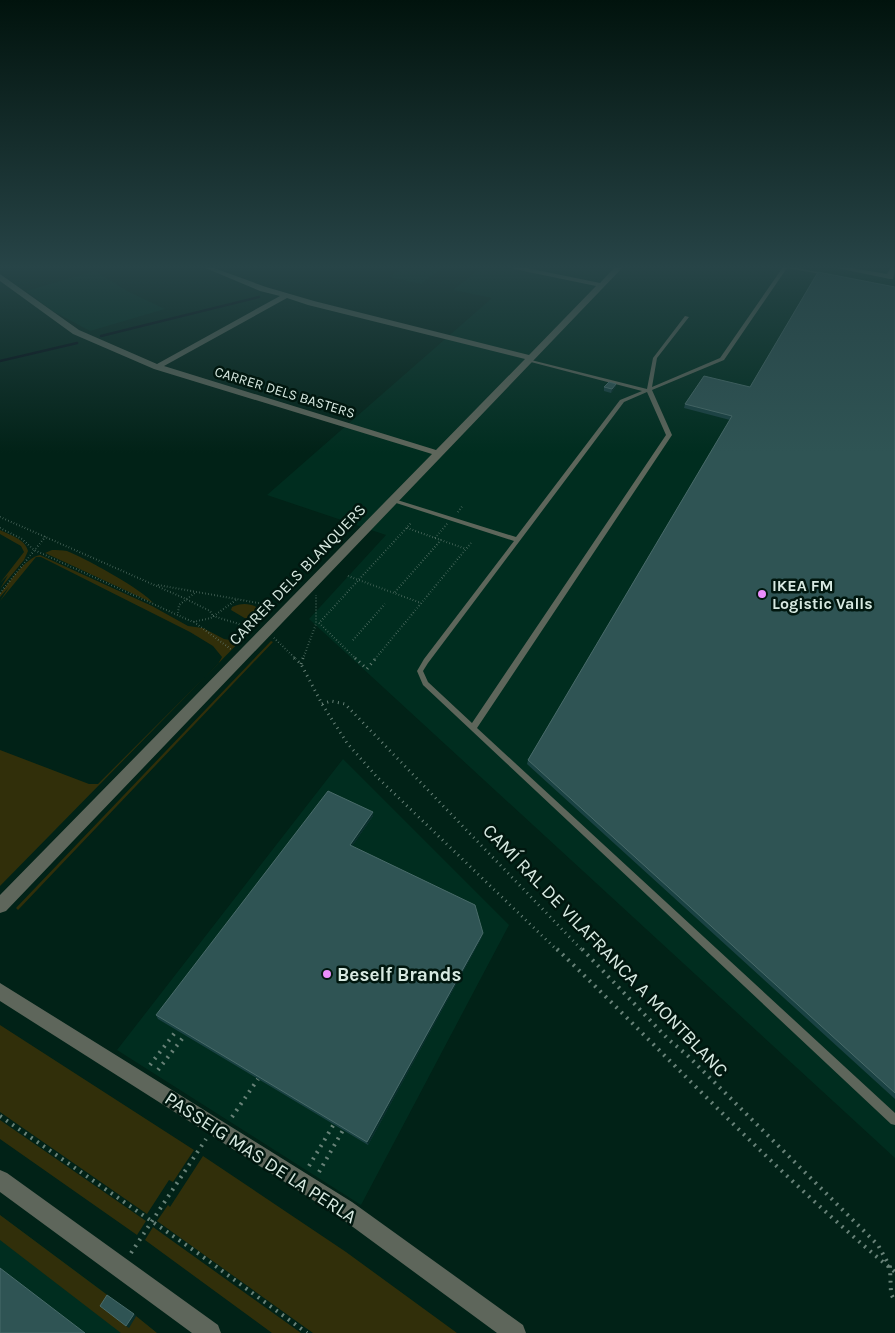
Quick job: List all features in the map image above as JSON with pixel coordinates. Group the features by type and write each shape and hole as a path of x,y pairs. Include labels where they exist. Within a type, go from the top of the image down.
{"street":[{"name":"CARRER DELS BASTERS","path":"72,329 157,367 437,452"},
{"path":"157,367 226,329"},
{"path":"415,329 530,359"},
{"name":"CARRER DELS BLANQUERS","path":"0,906 312,585 437,452 558,329"},
{"name":"PASSEIG MAS DE LA PERLA","path":"0,992 344,1210 515,1333"},
{"path":"0,1180 210,1333"}],"lane":[{"path":"473,727 669,435 649,391 655,358 677,329"},
{"path":"743,329 722,359 622,402 426,660 420,671 425,683 895,1120"},
{"path":"530,359 649,391"},
{"path":"392,500 518,540"}],"path":[{"path":"458,511 463,505"},
{"path":"0,517 186,599 210,611 213,616 250,628"},
{"path":"412,522 319,623 367,669 471,543"},
{"path":"435,538 448,523"},
{"path":"0,528 22,539 34,550 150,604 178,613 232,650"},
{"path":"407,528 466,549"},
{"path":"0,593 46,536"},
{"path":"395,592 441,540"},
{"path":"348,576 422,603"},
{"path":"151,583 264,604 286,612"},
{"path":"301,664 316,624 317,596 312,585"},
{"path":"178,613 179,605 196,592"},
{"path":"193,622 208,620 236,600"},
{"path":"353,640 384,604"},
{"path":"281,637 277,640 301,664 322,704 347,743 377,777 625,1015 791,1181 848,1234 895,1272"},
{"name":"CAMÍ RAL DE VILAFRANCA A MONTBLANC","path":"322,704 331,701 345,704 668,1039 687,1055 878,1246 890,1267 891,1294 895,1302"},
{"path":"150,1065 177,1030"},
{"path":"158,1070 185,1035"},
{"path":"232,1117 258,1079"},
{"path":"0,1116 307,1333"},
{"path":"309,1166 334,1124"},
{"path":"319,1172 343,1130"},
{"path":"130,1254 207,1138"}],"shaded area":[{"path":"456,329 895,329 895,1158 309,619 386,535 267,495"},
{"path":"0,530 24,543 28,551 24,560 0,589 8,575 0,583 24,552 21,546 0,534"},
{"path":"52,550 67,551 86,560 126,583 153,603 45,553"},
{"path":"40,555 152,606 188,626 203,628 224,639 236,641 253,623 231,610 232,607 245,604 258,608 255,611 259,617 259,622 218,664 222,657 213,646 190,632 41,557 36,557 0,601 9,587 0,597 0,594 18,571 29,560"},
{"path":"271,641 273,642 18,910 16,908"},
{"path":"207,675 0,886 0,750 89,784 98,784"},
{"name":"Beself Brands","path":"343,759 509,925 361,1205 117,1050"},
{"path":"0,1025 194,1150 173,1182 169,1180 147,1214 0,1112"},
{"path":"0,1120 146,1221 137,1235 0,1139"},
{"path":"203,1156 346,1252 457,1333 313,1333 157,1221 168,1205 170,1207"},
{"path":"0,1215 136,1316 157,1333 0,1333"},
{"path":"0,1215 110,1297 103,1308 129,1327 136,1316 157,1333 121,1333 0,1240"},
{"path":"153,1227 301,1333 272,1333 145,1240"}],"building":[{"name":"IKEA FM Logistic Valls","path":"784,329 895,329 895,1093 528,760 732,416 685,404 704,376 750,387"},
{"path":"609,382 616,384 612,389 604,387"},
{"name":"Beself Brands","path":"328,791 373,812 350,845 475,905 483,933 367,1142 156,1015"},
{"path":"0,1268 85,1333 0,1333"},
{"path":"107,1295 134,1314 126,1326 100,1306"}],"waterway":[{"path":"101,336 129,329"},
{"path":"0,361 77,343"}],"place":[{"name":"IKEA FM Logistic Valls","path":"762,594"},
{"name":"Beself Brands","path":"327,974"}]}
